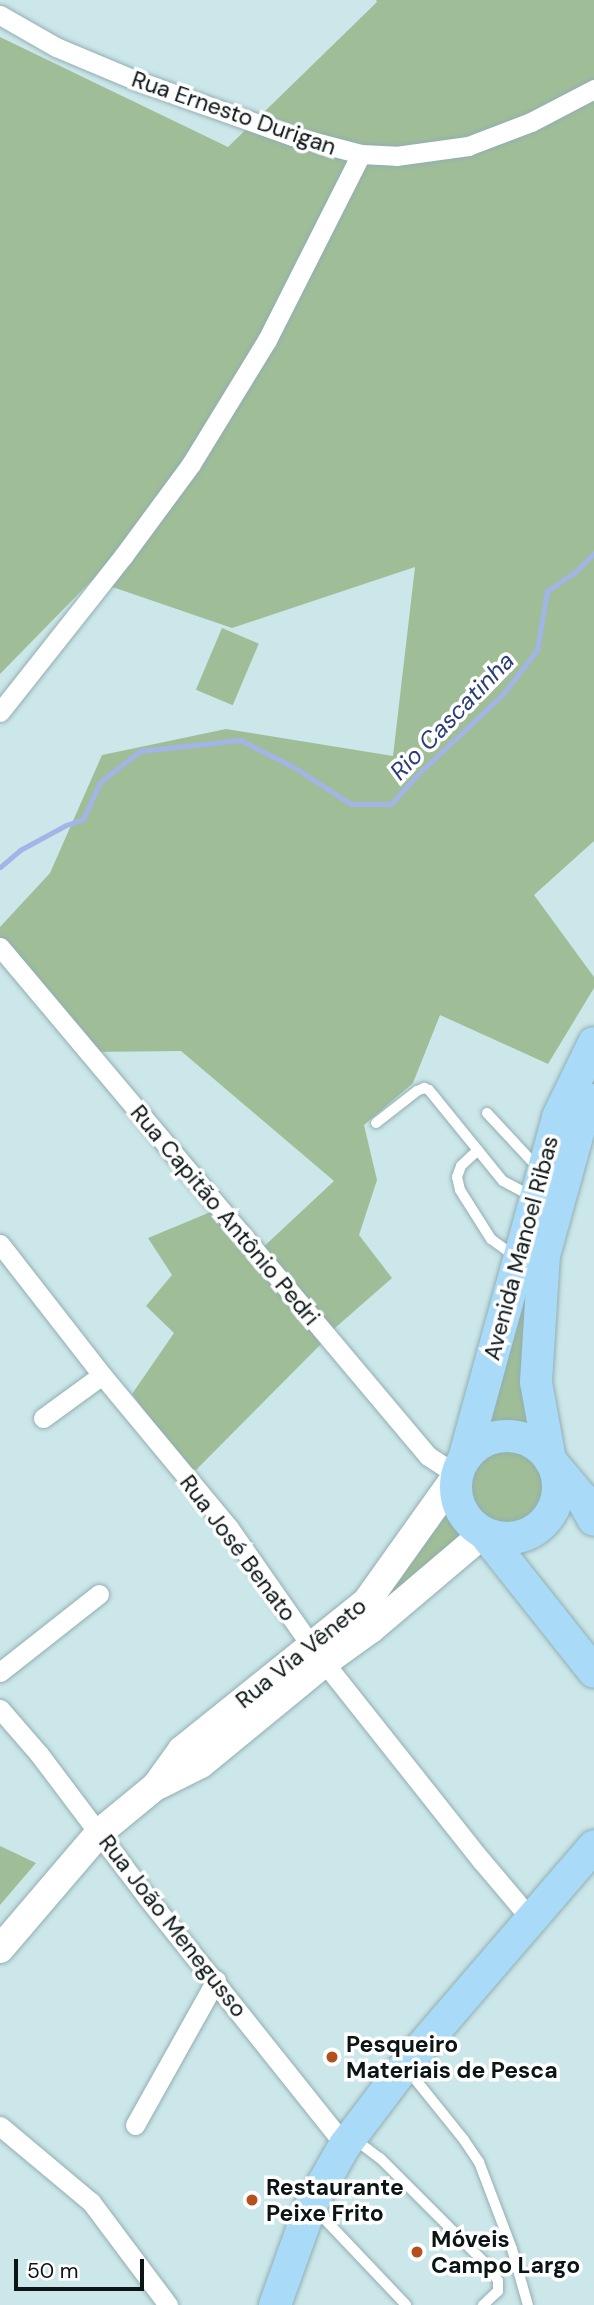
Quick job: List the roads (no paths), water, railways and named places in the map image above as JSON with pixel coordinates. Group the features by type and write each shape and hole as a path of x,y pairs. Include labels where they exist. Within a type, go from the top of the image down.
{"main road":[{"name":"Avenida Manoel Ribas","path":"461,1467 558,1116 594,1043"},
{"name":"Avenida Manoel Ribas","path":"587,1508 550,1460 541,1411 537,1348 544,1255 582,1122 594,1100"},
{"name":"Avenida Manoel Ribas","path":"541,1411 587,1508"},
{"path":"484,1533 500,1538 532,1532 545,1521 553,1507 557,1491 556,1475 550,1460 531,1443 507,1436 490,1439 475,1447 461,1467 456,1492 461,1508 471,1522 484,1533 594,1672"},
{"name":"Rua Via Vêneto","path":"318,1655 367,1601 461,1467"},
{"name":"Rua Via Vêneto","path":"0,1949 100,1832 156,1786 182,1750 318,1655 372,1629 484,1533"},
{"path":"275,2305 311,2205 348,2141 405,2066 530,1917 594,1846"}],"street":[{"name":"Rua Ernesto Durigan","path":"0,15 56,47 135,80 292,136 361,154 396,156 468,146 531,122 594,89"},
{"path":"0,712 155,515 211,432 267,340 361,154"},
{"name":"Rua Capitão Antônio Pedri","path":"0,947 428,1456 461,1467"},
{"name":"Rua José Benato","path":"0,1244 102,1375 229,1528 318,1655 481,1860 530,1917"},
{"path":"43,1418 102,1375"},
{"path":"0,1672 99,1594"},
{"name":"Rua João Menegusso","path":"0,1709 100,1832 146,1896 348,2141"},
{"path":"135,2125 216,1980"},
{"path":"0,2126 91,2203 168,2305"}],"lane":[{"path":"376,1123 424,1087 503,1181 538,1185"},
{"path":"487,1113 538,1185"},
{"path":"478,1150 461,1166 457,1177 460,1189 491,1239 517,1258"},
{"path":"405,2066 479,2162 512,2249 528,2305"},
{"path":"348,2141 380,2158 491,2269 498,2281 498,2291 483,2305"},
{"path":"311,2205 406,2305"}],"waterway":[{"name":"Rio Cascatinha","path":"0,867 20,850 66,825 83,819 100,782 140,751 240,740 292,766 351,804 391,804 417,775 503,694 537,650 547,591 574,573 594,553"}],"place":[{"name":"Pesqueiro Materiais de Pesca","path":"332,2057"},
{"name":"Restaurante Peixe Frito","path":"252,2200"},
{"name":"Móveis Campo Largo","path":"417,2252"}]}
